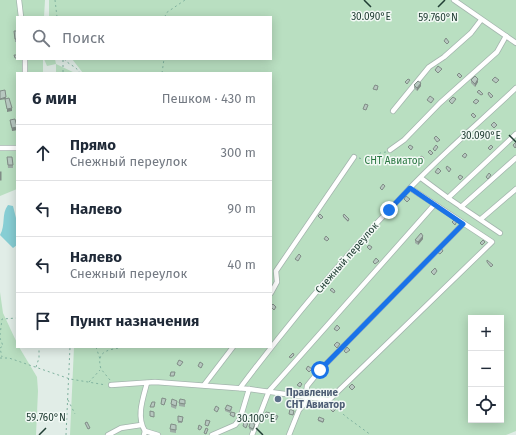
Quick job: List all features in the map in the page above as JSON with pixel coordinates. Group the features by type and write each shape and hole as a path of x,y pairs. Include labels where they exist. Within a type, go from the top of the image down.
{"street":[{"path":"19,0 21,16"},
{"path":"454,0 480,20 516,43"},
{"path":"393,111 429,67 466,38 480,20"},
{"path":"390,150 404,140 440,103 497,52 506,36"},
{"path":"25,60 25,72"},
{"name":"Снежный переулок","path":"272,346 329,277 410,188 516,88"},
{"path":"448,198 516,134"},
{"path":"0,148 16,148"},
{"path":"272,291 277,282 276,271 354,157"},
{"path":"461,207 516,158"},
{"path":"420,178 500,233"},
{"path":"113,385 147,383 240,388 329,400 492,242 410,188"},
{"path":"481,219 516,189"},
{"path":"252,435 269,391 434,205"},
{"path":"289,435 299,410 305,403 307,386 320,370 463,224"},
{"path":"204,386 232,348"},
{"name":"Снежный переулок","path":"240,388 270,348"},
{"path":"147,383 140,409 141,425 145,433 158,435"},
{"path":"212,435 235,425 240,419 249,389"},
{"path":"108,435 121,428 141,425"}],"path":[{"path":"55,0 57,16"},
{"path":"165,16 166,13 185,0"},
{"path":"64,60 64,72"},
{"path":"65,60 79,72"},
{"path":"162,72 164,60"},
{"path":"354,157 373,162 380,153 390,150"},
{"path":"0,335 2,319 16,318"},
{"path":"0,338 3,346 0,348 3,358"},
{"path":"36,367 40,348"},
{"path":"66,435 67,400 70,379 70,348"},
{"path":"96,348 101,369 113,385"},
{"path":"100,360 104,351 111,348"},
{"path":"0,358 36,367 70,379 113,385"},
{"path":"89,382 92,382 101,369"},
{"path":"67,400 75,414"},
{"path":"329,400 345,416 371,435"}],"green space":[{"path":"0,0 45,0 44,16 16,16 16,60 43,60 43,72 16,72 16,189 0,196"},
{"name":"СНТ Авиатор","path":"49,0 516,0 516,431 506,435 70,435 74,348 272,348 272,72 82,72 73,60 272,60 272,16 49,16"},
{"path":"44,60 55,60 56,64 47,66"},
{"path":"56,64 73,72 56,72"},
{"path":"0,292 3,313 16,341 16,348 20,348 37,377 38,391 36,435 0,435"}],"water":[{"path":"8,205 13,206 16,218 16,246 13,248 0,235"}],"building":[{"path":"14,31 16,31 16,39"},
{"path":"446,38 449,42 447,44 444,41"},
{"path":"438,66 442,69 438,73 435,70"},
{"path":"459,73 462,76 460,78 457,75"},
{"path":"475,76 478,79 475,84 471,80"},
{"path":"495,77 499,80 496,83 492,80"},
{"path":"408,79 410,80 407,84 405,82"},
{"path":"418,81 421,83 417,88 414,85"},
{"path":"375,85 378,86 377,90 373,89"},
{"path":"5,90 6,97 0,99 0,91"},
{"path":"479,90 483,94 481,95 477,92"},
{"path":"489,92 493,96 491,98 488,94"},
{"path":"430,96 434,99 431,103 427,100"},
{"path":"453,97 456,99 452,104 449,101"},
{"path":"9,98 12,108 7,109 5,99"},
{"path":"476,99 479,101 476,104 473,102"},
{"path":"365,104 368,105 366,110 363,109"},
{"path":"473,113 476,116 474,118 471,115"},
{"path":"15,119 16,127 12,128 10,120"},
{"path":"494,122 497,125 494,128 491,125"},
{"path":"436,136 440,140 437,142 434,138"},
{"path":"410,145 413,147 411,150 408,147"},
{"path":"436,145 438,147 435,151 433,149"},
{"path":"491,145 493,147 490,150 488,148"},
{"path":"430,150 433,153 431,155 428,152"},
{"path":"465,153 467,155 465,158 462,156"},
{"path":"421,156 424,158 422,161 419,158"},
{"path":"7,157 12,157 13,165 8,165"},
{"path":"447,166 451,169 449,172 446,168"},
{"path":"438,168 441,171 438,174 435,172"},
{"path":"489,173 491,175 488,179 486,177"},
{"path":"460,175 463,177 460,180 458,177"},
{"path":"383,184 385,186 382,190 380,188"},
{"path":"406,196 410,199 407,202 404,199"},
{"path":"320,214 323,217 321,219 318,216"},
{"path":"344,214 349,219 348,221 343,216"},
{"path":"455,219 457,221 455,225 452,222"},
{"path":"421,233 423,236 418,242 415,240"},
{"path":"326,236 329,239 327,241 324,239"},
{"path":"483,240 485,242 482,245 480,243"},
{"path":"369,245 372,247 370,250 367,247"},
{"path":"441,248 443,251 440,254 437,252"},
{"path":"299,254 301,256 298,261 295,259"},
{"path":"376,258 379,261 375,264 373,262"},
{"path":"487,260 493,265 491,267 487,262"},
{"path":"435,268 437,271 434,275 431,272"},
{"path":"332,288 335,291 334,293 330,290"},
{"path":"273,304 276,307 274,310 272,308"},
{"path":"337,325 340,328 337,331 334,329"},
{"path":"337,342 340,344 337,348 334,345"},
{"path":"347,347 350,350 346,353 344,351"},
{"path":"293,353 294,355 291,358 289,357"},
{"path":"179,360 183,362 180,366 177,364"},
{"path":"200,362 203,364 201,368 198,366"},
{"path":"308,366 312,369 309,372 306,369"},
{"path":"171,372 175,372 174,376 170,376"},
{"path":"300,382 302,384 300,387 297,385"},
{"path":"352,384 355,387 352,390 349,387"},
{"path":"162,398 166,399 164,405 161,404"},
{"path":"172,399 177,401 176,406 171,404"},
{"path":"180,399 185,400 185,404 179,403"},
{"path":"152,402 155,402 154,407 150,407"},
{"path":"227,405 232,407 230,411 225,409"},
{"path":"331,405 336,409 333,412 329,408"},
{"path":"216,406 219,408 217,412 214,410"},
{"path":"290,409 294,411 293,415 289,414"},
{"path":"150,411 154,412 154,417 150,416"},
{"path":"231,412 235,413 234,417 230,415"},
{"path":"266,412 270,413 268,417 265,416"},
{"path":"274,415 278,416 276,420 273,419"},
{"path":"178,416 183,417 182,422 178,421"},
{"path":"319,417 324,419 323,422 318,420"},
{"path":"206,420 210,421 208,426 205,425"},
{"path":"87,422 90,428 88,429 85,423"},
{"path":"244,422 248,423 246,428 243,426"},
{"path":"250,423 255,424 253,429 249,427"},
{"path":"171,424 176,425 176,430 170,429"},
{"path":"199,425 202,427 200,430 198,429"},
{"path":"206,428 208,429 206,434 204,433"}],"place":[{"name":"Правление СНТ Авиатор","path":"278,399"}],"route":[{"path":"320,370 463,224 410,188 389,210"}]}
